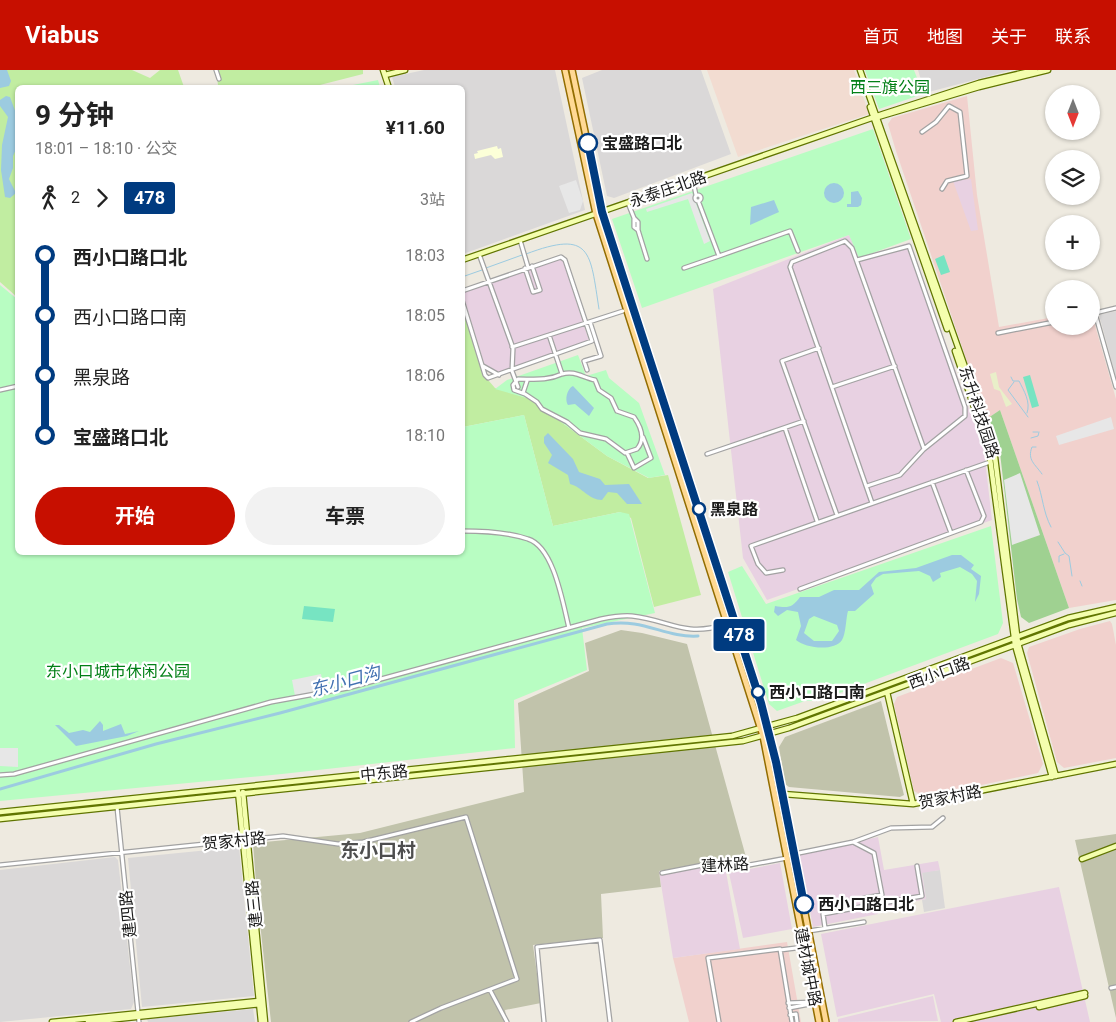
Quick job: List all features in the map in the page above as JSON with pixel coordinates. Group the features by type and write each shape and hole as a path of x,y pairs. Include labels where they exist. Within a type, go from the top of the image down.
{"main road":[{"path":"565,70 596,214 726,626 732,638 763,736"},
{"path":"572,70 602,212 740,635 768,728"},
{"name":"建材城中路","path":"768,728 826,1022"},
{"name":"建材城中路","path":"763,736 819,1022"},
{"path":"801,928 804,931 808,929"},
{"path":"803,940 806,936 810,939"}],"street":[{"path":"216,70 219,79"},
{"path":"388,85 385,71 405,70"},
{"path":"859,70 876,117"},
{"name":"永泰庄北路","path":"465,259 876,117 979,83 1035,70"},
{"name":"永泰庄北路","path":"876,117 979,87 1048,70"},
{"path":"922,132 936,122 949,106 960,112 967,176 948,181 942,189"},
{"name":"东升科技园路","path":"876,117 989,451 1016,644 1054,776"},
{"name":"东升科技园路","path":"876,117 954,342 994,449 1015,638"},
{"path":"693,181 696,195 695,200 699,203 719,256"},
{"path":"628,203 634,218 634,227 638,230 647,259"},
{"path":"684,268 790,231 798,251"},
{"path":"520,240 533,292 540,290 528,267"},
{"path":"872,502 790,267 792,262 845,241 850,244 924,449"},
{"path":"857,260 909,246 965,407 964,416 924,449 900,474 867,486"},
{"path":"479,254 512,347 512,371 518,387"},
{"path":"465,290 557,257 563,258 601,356 584,361 587,370"},
{"path":"1100,312 1116,308"},
{"path":"465,310 482,366 488,378 590,344 592,341 588,322"},
{"path":"512,347 623,311"},
{"path":"998,333 1045,324"},
{"path":"549,335 562,374"},
{"path":"1100,335 1116,387"},
{"path":"819,348 782,361 837,515"},
{"path":"482,366 500,375"},
{"path":"832,387 895,366"},
{"path":"627,453 634,468 651,458 640,427 634,417 617,411 611,398 599,390 596,380 586,379 572,372 550,379 528,381 521,379 516,381 513,388 537,402 542,409 566,422 580,433 606,439 619,450 627,453 637,449 642,437"},
{"path":"522,393 528,381"},
{"path":"0,390 15,387"},
{"path":"707,454 804,421"},
{"path":"785,428 817,521"},
{"path":"783,570 766,573 758,564 752,546 817,521 990,462"},
{"path":"800,589 981,522 984,516 966,470"},
{"path":"932,482 951,533"},
{"path":"465,531 530,539 547,553 562,597 569,628"},
{"name":"西小口路","path":"768,728 1084,613 1116,607"},
{"path":"1116,613 1116,619"},
{"name":"西小口路","path":"763,736 1078,622 1116,613"},
{"path":"0,775 14,774 271,702 348,688 618,616 649,619 687,630 702,630 726,626"},
{"path":"887,692 913,804"},
{"name":"中东路","path":"0,812 707,740 768,728"},
{"name":"中东路","path":"0,819 718,745 763,736"},
{"name":"贺家村路","path":"782,794 913,804 1116,764"},
{"name":"建三路","path":"240,787 261,1002 261,1022"},
{"name":"建四路","path":"116,807 139,1017"},
{"name":"贺家村路","path":"0,865 283,836 338,844 363,842 466,818 517,979 490,990"},
{"path":"794,854 852,842 891,828 932,827 943,818"},
{"path":"852,842 874,853 882,895 864,898 866,906"},
{"path":"1082,859 1116,846"},
{"name":"建林路","path":"662,873 713,863 744,866 787,858"},
{"path":"825,928 823,914 922,896 917,866"},
{"path":"808,929 864,922"},
{"path":"544,1022 537,947 600,940 610,1022"},
{"path":"719,1022 708,958 804,947"},
{"path":"780,950 792,1022"},
{"path":"1111,988 1116,987"},
{"path":"411,1022 440,1008 490,990 507,1022"},
{"path":"956,1022 1085,994 969,1022"},
{"path":"88,1022 261,1002"},
{"name":"建三路","path":"261,1002 266,1022"},
{"path":"788,1003 815,1002"},
{"path":"789,1008 815,1002"},
{"path":"790,1015 796,1014 797,1022"},
{"path":"52,1022 139,1017"}],"shaded area":[{"path":"424,70 555,70 585,210 465,253 465,85 394,85 392,77"},
{"path":"602,70 701,70 731,154 614,198 607,196 582,78"},
{"path":"707,70 854,70 869,114 738,157"},
{"path":"918,70 1012,70 925,93"},
{"path":"967,96 977,195 999,327 1045,319 1045,335 1098,335 1116,399 1116,600 1069,608 1000,410 988,418 982,406 896,151 888,124 892,118"},
{"path":"497,146 498,149 501,148 503,157 495,159 491,155 475,159 474,154 478,153 477,151"},
{"path":"971,179 978,230 971,231 953,181"},
{"path":"576,180 583,201 580,210 569,213 559,186"},
{"path":"692,193 710,241 704,244 688,199 647,212 646,209"},
{"path":"849,235 860,258 910,242 984,451 992,520 767,600 743,558 713,289"},
{"path":"558,259 563,261 589,341 498,373 485,366 465,301 465,291"},
{"path":"1116,311 1116,377 1100,319 1100,315"},
{"path":"996,372 999,387 1012,404 1006,407 1000,391 994,389 990,374"},
{"path":"1111,417 1114,429 1059,445 1056,436"},
{"path":"1020,473 1040,535 1012,545 1004,480"},
{"path":"1110,621 1116,645 1116,758 1064,768 1057,762 1027,653 1029,647 1080,629"},
{"path":"621,630 687,644 746,857 659,871 661,887 601,894 603,938 533,945 541,1003 505,1010 507,1022 271,1022 253,843 360,833 524,792 518,703 589,671 585,643"},
{"path":"1001,658 1013,663 1043,764 1038,773 925,797 914,791 894,704 897,697"},
{"path":"321,674 324,691 295,696 292,680"},
{"path":"881,701 904,795 900,797 789,787 785,784 779,747 785,737"},
{"path":"0,748 18,748 18,767 0,766"},
{"path":"1116,834 1116,1018 1075,840"},
{"path":"878,837 884,870 938,861 940,870 922,873 926,899 877,909 878,914 813,927 799,854"},
{"path":"239,847 254,996 142,1007 128,858"},
{"path":"115,857 118,860 134,1002 131,1009 0,1022 0,870"},
{"path":"724,861 740,949 673,958 659,872"},
{"path":"780,863 792,929 743,938 729,873"},
{"path":"940,870 945,908 924,912 922,900 926,899 922,872"},
{"path":"1059,887 1090,1022 941,1022 934,994 837,1017 821,934"},
{"path":"787,942 801,1022 689,1022 673,958"},
{"path":"933,996 938,1021 838,1022 838,1019"},
{"path":"253,1009 255,1022 148,1022 147,1019"}],"green space":[{"path":"0,70 132,70 150,78 160,70 178,70 183,85 15,85 15,295 0,282"},
{"path":"216,70 363,70 363,74 320,85 218,85"},
{"name":"西三旗公园","path":"865,70 914,70 923,94 879,109"},
{"path":"378,80 379,85 353,85"},
{"path":"873,129 911,239 859,258 849,235 642,308 612,219"},
{"path":"944,255 950,272 941,275 935,259"},
{"name":"东小口城市休闲公园","path":"0,285 15,297 15,555 465,555 465,427 524,415 553,526 620,512 629,514 655,613 582,628 587,670 514,700 515,748 282,774 0,801"},
{"path":"465,314 482,373 495,388 530,399 607,456 648,478 668,475 701,595 654,607 631,518 620,512 553,526 524,415 465,427"},
{"path":"578,355 586,376 606,370 609,378 639,403 665,475 649,478 607,456 530,399 495,389 507,380"},
{"path":"1030,375 1039,406 1032,408 1023,377"},
{"path":"1000,410 1069,608 1029,623 1021,617 1017,599 1000,453 988,418"},
{"path":"991,526 1003,623 998,634 818,701 805,701 777,711 769,704 728,572 742,566 766,604"},
{"path":"304,606 335,609 333,622 302,619"}],"water":[{"path":"0,70 7,70 11,81 9,86 0,88"},
{"path":"6,96 10,97 15,111 15,152 13,168 9,179 15,194 10,198 5,197 1,170 2,145 8,117 0,106 0,100"},
{"path":"834,183 841,186 844,193 841,200 834,203 827,200 824,193 827,186"},
{"path":"858,191 862,198 861,205 858,207 847,207 847,204 851,204 851,192"},
{"path":"774,200 779,212 750,225 751,207"},
{"path":"573,386 594,408 589,416 575,404 568,405 566,400 567,394"},
{"path":"548,433 573,459 579,472 600,479 605,485 629,484 642,504 627,504 617,493 608,492 602,500 597,499 570,484 568,475 548,463 552,455 544,443 544,437"},
{"path":"952,555 961,555 974,565 971,569 981,576 979,594 975,602 977,581 972,574 960,567 940,573 941,577 933,582 930,576 919,571 883,574 876,578 871,585 874,594 855,611 848,611 842,640 833,646 819,648 800,643 796,640 801,626 798,612 787,610 778,616 774,612 775,606 789,606 800,597 819,597 834,590 859,590 879,572 916,568","holes":["814,616 837,625 839,631 832,641 814,641 804,633 809,619"]},
{"path":"100,721 103,725 103,731 121,724 125,734 139,731 127,736 76,746 55,725 59,725 69,733 83,730 90,732"}],"waterway":[{"path":"526,254 564,244 576,245 584,251 593,273 599,309"},
{"path":"486,268 522,255"},
{"path":"465,276 482,270"},
{"path":"1011,377 1013,381 1019,381 1025,393 1028,401 1027,413"},
{"path":"1014,382 1008,390 1028,417"},
{"path":"1033,432 1038,432"},
{"path":"1031,438 1038,436 1039,432"},
{"path":"1036,447 1032,447 1030,455 1042,474"},
{"path":"1037,481 1046,516 1051,527"},
{"path":"1058,542 1069,556 1072,576"},
{"path":"1059,562 1059,556 1064,554"},
{"path":"1080,581 1082,586"},
{"name":"东小口沟","path":"0,789 156,744 280,713 607,624 632,624 675,634 698,636"}],"bus line":[{"name":"478","path":"588,143 602,212 758,692 772,744 804,904"}],"place":[{"name":"宝盛路口北","path":"588,143"},
{"name":"黑泉路","path":"699,509"},
{"name":"西小口路口南","path":"758,692"},
{"name":"西小口路口北","path":"804,904"}],"district":[{"name":"东小口村","path":"378,850"}]}
